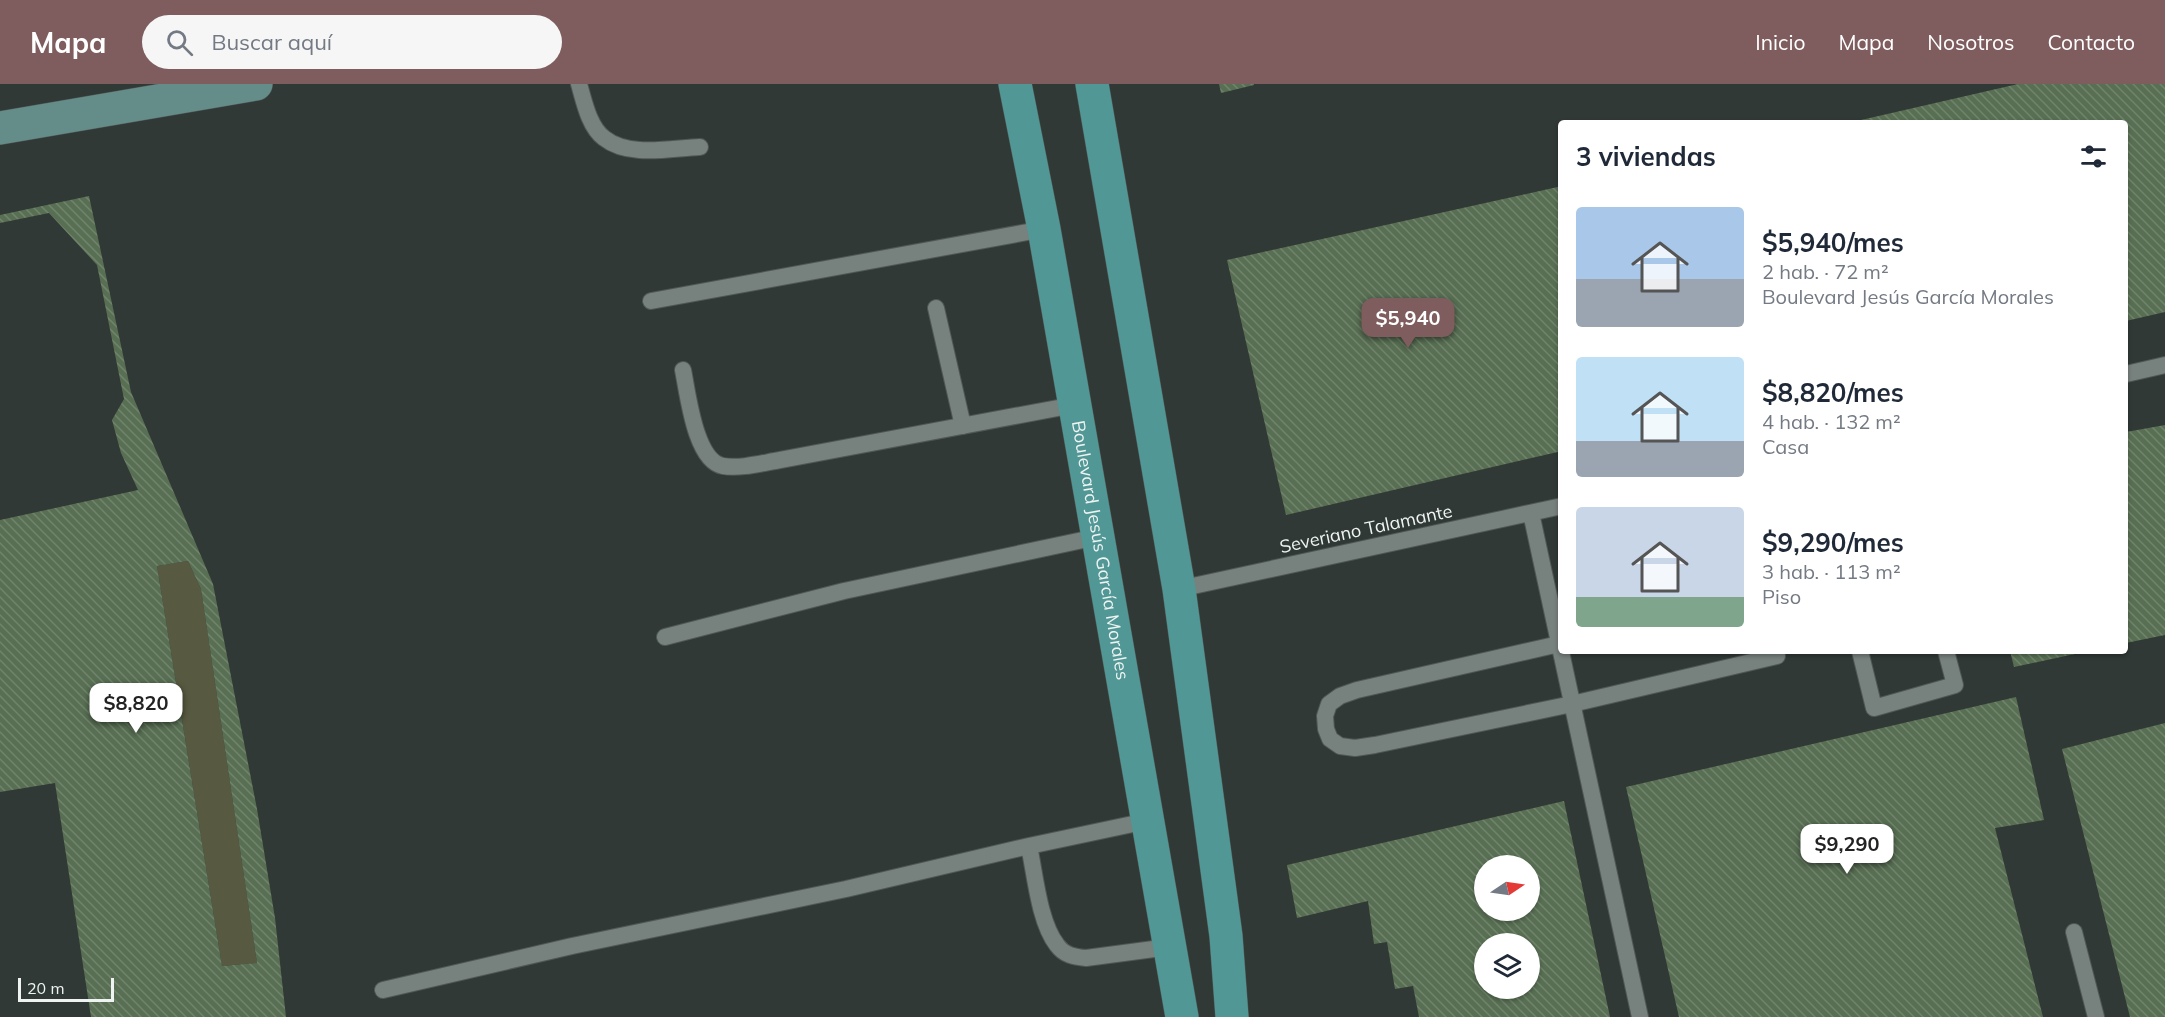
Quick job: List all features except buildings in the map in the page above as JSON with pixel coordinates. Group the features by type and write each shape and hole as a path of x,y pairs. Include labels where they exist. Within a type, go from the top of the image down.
{"main road":[{"name":"Boulevard Jesús García Morales","path":"1015,84 1044,229 1153,855 1162,948"},
{"path":"1092,84 1179,589 1226,936 1232,1017"},
{"path":"1226,936 1254,1017"},
{"path":"1158,1017 1162,948"},
{"path":"1162,948 1182,1017"}],"street":[{"path":"0,128 256,84"}],"lane":[{"path":"579,84 592,122 603,138 619,146 640,150 700,147"},
{"path":"651,301 1044,229"},
{"path":"936,308 963,426"},
{"path":"2128,374 2165,365"},
{"path":"683,370 697,433 703,449 711,460 721,466 736,467 780,460 1074,405"},
{"name":"Severiano Talamante","path":"1179,589 1558,507"},
{"path":"1531,513 1557,617"},
{"path":"665,637 844,591 1097,537"},
{"path":"1558,644 1340,696 1329,704 1325,716 1326,729 1330,739 1340,746 1355,748 1572,704 1777,656 1777,654"},
{"path":"1561,654 1640,1017"},
{"path":"1861,654 1874,708 1955,685 1947,654"},
{"path":"383,990 572,946 846,889 1147,821"},
{"path":"1029,846 1045,920 1056,945 1063,951 1073,957 1086,958 1162,948"},
{"path":"2074,932 2096,1017"}],"green space":[{"path":"188,561 201,589 257,963 222,966 157,566"}]}
